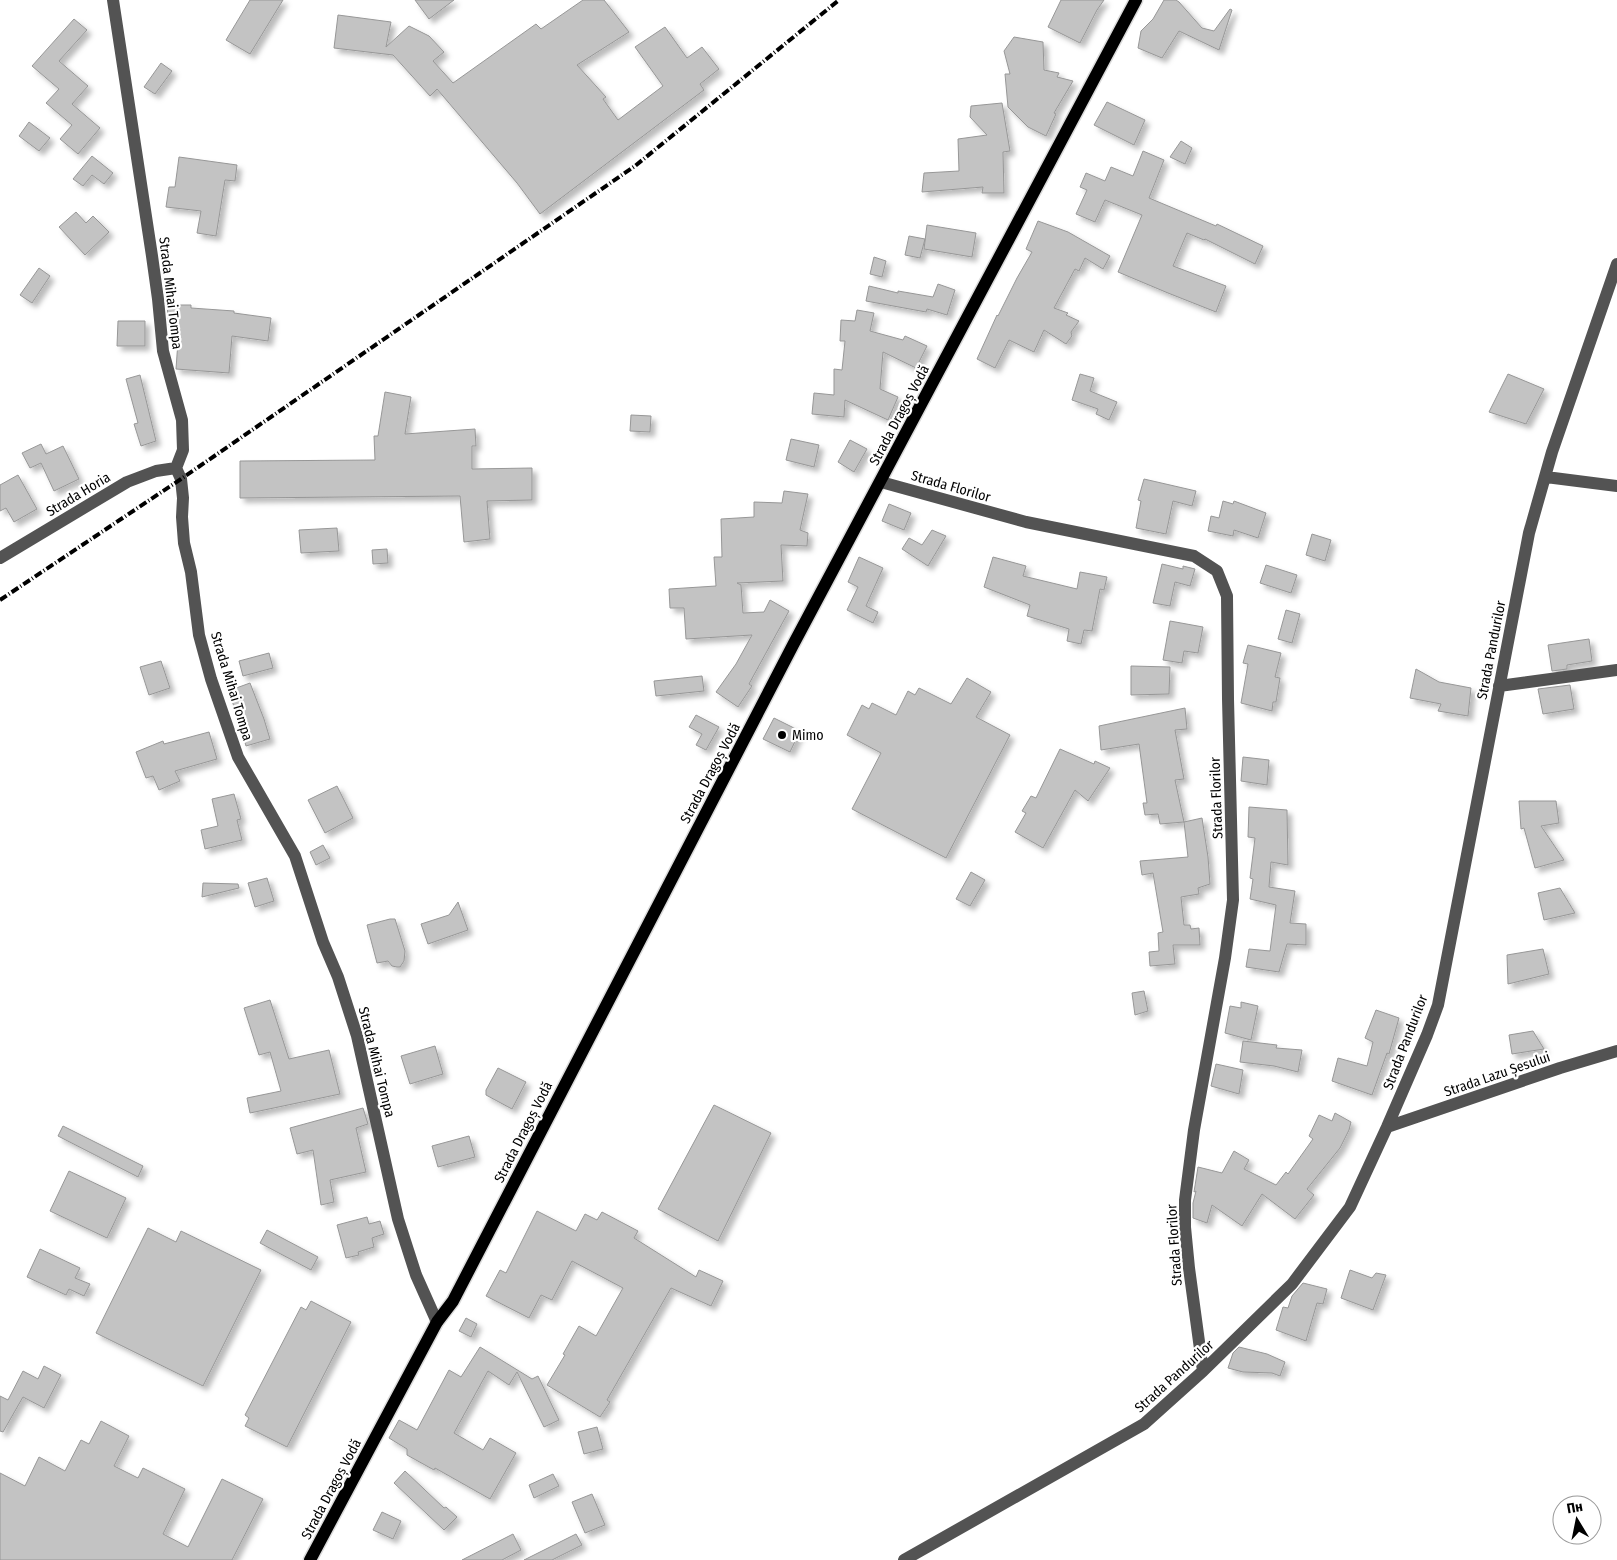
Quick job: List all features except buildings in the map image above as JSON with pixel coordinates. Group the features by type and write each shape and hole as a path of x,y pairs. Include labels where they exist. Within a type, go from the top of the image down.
{"main road":[{"name":"Strada Dragoș Vodă","path":"310,1560 437,1322 453,1301 793,645 1136,0"}],"street":[{"name":"Strada Mihai Tompa","path":"113,0 152,256 163,351 182,420 183,450 176,468 181,479 184,543 199,634 211,679 238,757 295,856 324,942 338,976 357,1036 398,1219 416,1275 437,1322"},
{"name":"Strada Pandurilor","path":"904,1560 1144,1424 1204,1371 1292,1284 1350,1207 1387,1127 1438,1005 1529,533 1552,452 1617,264"},
{"name":"Strada Horia","path":"0,558 127,482 156,470 176,468"},
{"path":"1546,477 1617,486"},
{"name":"Strada Florilor","path":"881,482 1026,522 1194,556 1217,571 1227,596 1233,900 1184,1200 1189,1268 1204,1371"},
{"path":"1499,686 1617,670"},
{"name":"Strada Lazu Șesului","path":"1387,1127 1560,1068 1617,1051"}],"railway":[{"path":"0,600 181,479 635,166 839,0"}],"place":[{"name":"Mimo","path":"782,735"}]}
